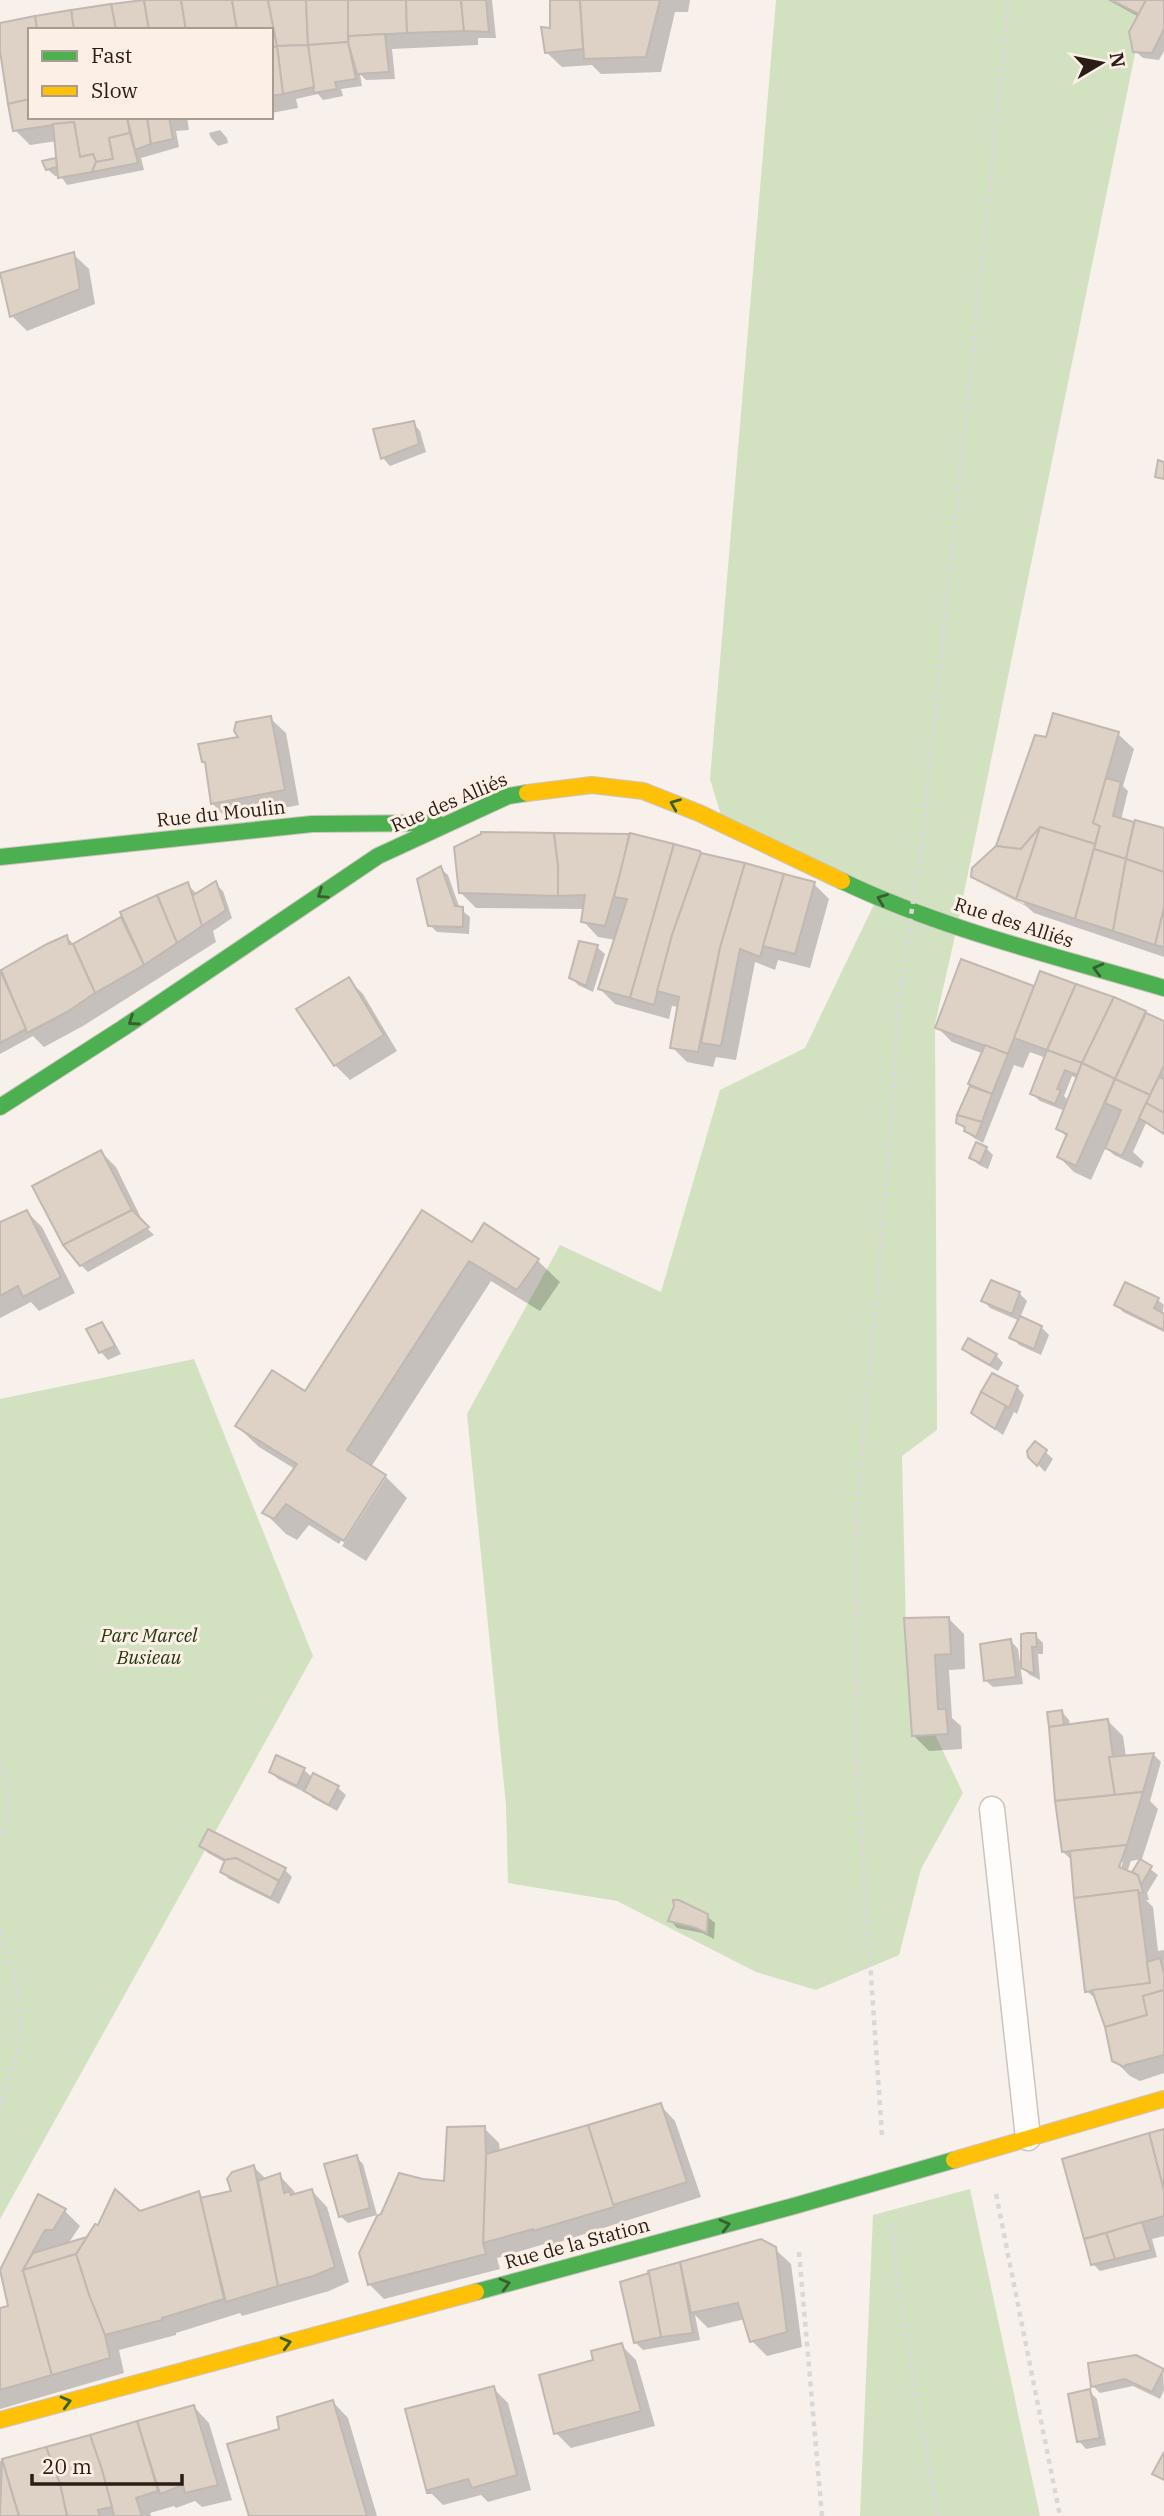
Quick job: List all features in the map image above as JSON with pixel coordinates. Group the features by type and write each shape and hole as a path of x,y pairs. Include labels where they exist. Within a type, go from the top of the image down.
{"street":[{"name":"Rue des Alliés","path":"0,1107 123,1028 378,856 508,796 592,785 643,791 699,813 877,898 957,927 1164,988"},
{"name":"Rue du Moulin","path":"0,857 312,824 448,822"},
{"name":"Rue de la Station","path":"0,2420 794,2206 1164,2099"}],"lane":[{"path":"992,1809 1028,2138"}],"path":[{"path":"938,2516 908,2350 885,2180 858,1773 857,1506 878,1283 901,984 920,848 1009,0"},
{"path":"0,1762 8,1778 9,1819 0,1838"},
{"path":"0,1931 20,1997 21,2040 0,2109"},
{"path":"987,2150 1060,2516"},
{"path":"794,2206 822,2516"}],"green space":[{"path":"776,0 1146,0 935,1024 937,1430 902,1456 907,1676 963,1793 921,1869 899,1955 816,1990 756,1972 617,1901 508,1883 506,1805 467,1414 560,1245 661,1292 720,1090 805,1048 877,898 724,825 710,779"},
{"name":"Parc Marcel Busieau","path":"194,1359 313,1656 0,2219 0,1399"},
{"path":"970,2189 1040,2516 860,2516 873,2215"}],"building":[{"path":"144,0 149,28 116,28 111,4"},
{"path":"144,0 181,0 186,28 149,28"},
{"path":"181,0 232,0 237,28 186,28"},
{"path":"232,0 268,0 277,46 273,47 273,28 237,28"},
{"path":"268,0 306,0 308,45 277,46"},
{"path":"306,0 348,0 348,42 308,45"},
{"path":"348,0 406,0 407,33 349,36 348,42"},
{"path":"406,0 461,0 464,31 407,33"},
{"path":"461,0 486,0 489,32 464,31"},
{"path":"550,0 580,0 583,49 545,53 541,27 550,28"},
{"path":"580,0 660,0 646,57 584,59"},
{"path":"1111,0 1146,0 1139,14"},
{"path":"1146,0 1164,0 1164,29 1152,53 1133,52 1129,32"},
{"path":"111,4 116,28 74,28 71,10"},
{"path":"71,10 74,28 37,28 35,16"},
{"path":"35,16 37,28 28,28 28,99 8,104 0,51 0,23"},
{"path":"385,34 389,72 357,74 348,42 349,36"},
{"path":"348,42 356,79 335,82 337,89 314,93 308,45"},
{"path":"308,45 314,87 283,94 277,46"},
{"path":"277,46 283,94 273,96 273,47"},
{"path":"28,99 28,119 127,119 130,133 109,138 113,159 96,162 93,154 80,157 74,122 13,131 8,104"},
{"path":"127,119 147,119 151,144 135,150"},
{"path":"147,119 169,119 173,139 151,144"},
{"path":"74,122 80,157 93,154 96,162 92,172 58,178 53,124"},
{"path":"130,133 138,163 92,172 96,162 113,159 109,138"},
{"path":"56,158 57,167 46,170 42,161"},
{"path":"74,252 80,289 10,317 0,273"},
{"path":"414,421 419,444 381,459 373,429"},
{"path":"1158,460 1164,462 1164,479 1155,477"},
{"path":"1053,713 1119,732 1093,823 1100,826 1095,844 1040,827 1021,849 996,846 1035,735 1046,737"},
{"path":"271,716 285,790 211,804 205,762 202,762 198,744 238,737 234,731 236,722"},
{"path":"1106,778 1121,782 1113,816 1134,822 1126,859 1094,849 1100,826 1093,823"},
{"path":"1135,820 1164,828 1164,872 1126,859"},
{"path":"1040,827 1095,844 1075,919 1016,899"},
{"path":"1040,827 1016,899 971,877 972,868 996,846 1021,849"},
{"path":"481,832 554,833 558,896 459,893 454,847"},
{"path":"554,833 629,834 605,926 581,922 585,895 558,896"},
{"path":"630,833 674,844 630,998 598,989 627,899 614,897"},
{"path":"674,844 701,853 672,935 654,1005 630,998"},
{"path":"1094,849 1126,859 1113,931 1075,919"},
{"path":"701,853 745,863 720,948 698,1052 670,1048 679,997 657,991 672,935"},
{"path":"1126,859 1164,872 1164,908 1155,945 1113,931"},
{"path":"745,863 784,874 760,957 740,949 721,1046 701,1043 720,948"},
{"path":"441,866 455,906 463,907 463,927 428,926 417,879"},
{"path":"784,874 815,882 795,954 763,946"},
{"path":"216,881 226,910 202,926 192,896"},
{"path":"188,882 202,926 177,943 157,895"},
{"path":"157,895 177,943 144,965 120,912"},
{"path":"1164,908 1164,947 1155,945"},
{"path":"121,917 144,965 95,993 73,944"},
{"path":"67,935 69,944 73,944 95,993 67,1012 27,1033 1,970"},
{"path":"579,941 598,945 586,986 569,978"},
{"path":"961,959 1034,986 1008,1054 935,1028"},
{"path":"0,970 26,1029 0,1043"},
{"path":"1040,971 1076,984 1047,1050 1014,1038"},
{"path":"349,977 384,1035 334,1066 296,1009"},
{"path":"1076,984 1114,997 1082,1063 1047,1050"},
{"path":"1114,997 1146,1011 1115,1079 1082,1063"},
{"path":"1146,1013 1164,1021 1164,1066 1150,1095 1115,1079"},
{"path":"985,1045 1008,1054 992,1094 968,1084"},
{"path":"1047,1050 1082,1063 1077,1075 1065,1070 1057,1089 1061,1090 1055,1104 1030,1094"},
{"path":"1082,1063 1115,1079 1076,1166 1057,1157 1067,1134 1056,1129"},
{"path":"1159,1077 1164,1079 1164,1113 1146,1103"},
{"path":"1115,1079 1150,1095 1122,1156 1105,1148 1121,1110 1105,1103"},
{"path":"970,1086 992,1094 982,1122 957,1115"},
{"path":"1146,1103 1164,1113 1164,1134 1139,1118"},
{"path":"957,1115 982,1122 976,1137 956,1123"},
{"path":"976,1142 987,1147 980,1163 969,1158"},
{"path":"101,1150 132,1210 63,1245 32,1186"},
{"path":"27,1210 61,1277 23,1297 18,1286 0,1296 0,1222"},
{"path":"132,1210 149,1227 80,1266 63,1245"},
{"path":"422,1210 472,1242 484,1223 539,1259 517,1290 469,1261 347,1450 386,1475 344,1541 286,1504 274,1519 262,1513 297,1464 235,1426 272,1370 305,1391"},
{"path":"991,1280 1020,1292 1012,1314 981,1301"},
{"path":"1125,1282 1159,1298 1154,1308 1164,1314 1164,1330 1114,1305"},
{"path":"1020,1316 1042,1326 1034,1349 1009,1338"},
{"path":"102,1322 115,1346 99,1353 86,1329"},
{"path":"968,1338 997,1354 990,1365 962,1349"},
{"path":"992,1373 1018,1386 1009,1408 981,1392"},
{"path":"981,1392 1006,1406 995,1429 971,1413"},
{"path":"1035,1441 1047,1450 1037,1466 1028,1457 1027,1451"},
{"path":"949,1617 951,1654 935,1655 938,1709 946,1709 948,1734 912,1736 904,1618"},
{"path":"1036,1633 1037,1647 1032,1647 1034,1674 1021,1668 1021,1634"},
{"path":"1011,1639 1016,1677 984,1681 980,1644"},
{"path":"1062,1710 1064,1725 1049,1727 1047,1712"},
{"path":"1108,1719 1113,1757 1109,1757 1115,1795 1055,1801 1049,1727"},
{"path":"1154,1753 1143,1792 1115,1795 1109,1757"},
{"path":"276,1755 305,1768 297,1786 269,1772"},
{"path":"313,1773 339,1786 329,1805 304,1791"},
{"path":"1143,1792 1127,1845 1062,1852 1055,1801"},
{"path":"208,1829 286,1868 279,1881 236,1858 225,1860 199,1846"},
{"path":"1127,1845 1119,1867 1138,1875 1143,1892 1139,1893 1138,1890 1074,1898 1070,1851"},
{"path":"236,1858 279,1881 271,1898 220,1872 225,1860"},
{"path":"1140,1859 1152,1866 1141,1885 1138,1875 1132,1872"},
{"path":"1138,1890 1150,1983 1085,1992 1074,1898"},
{"path":"673,1900 679,1900 708,1914 707,1933 668,1921 674,1906"},
{"path":"1160,1958 1164,1990 1143,1996 1147,2015 1105,2027 1092,1990 1150,1983 1147,1962"},
{"path":"1164,1990 1164,2055 1124,2067 1112,2061 1105,2027 1147,2015 1143,1996"},
{"path":"661,2103 687,2182 613,2205 588,2125"},
{"path":"588,2125 614,2207 483,2243 486,2154"},
{"path":"485,2126 483,2243 486,2254 368,2285 359,2253 377,2216 381,2214 399,2173 444,2181 447,2127"},
{"path":"1164,2129 1164,2191 1149,2133"},
{"path":"1149,2133 1164,2191 1164,2216 1084,2239 1062,2159"},
{"path":"357,2155 370,2208 339,2217 324,2164"},
{"path":"254,2165 278,2286 226,2302 200,2198 231,2191 227,2179 232,2172"},
{"path":"280,2173 284,2193 289,2191 291,2195 312,2189 335,2267 278,2286 258,2181"},
{"path":"115,2189 140,2211 199,2191 224,2299 162,2320 105,2335 76,2254 95,2224 98,2225"},
{"path":"38,2194 66,2209 53,2230 45,2230 23,2270 52,2375 0,2390 0,2308 8,2306 0,2270"},
{"path":"1142,2222 1151,2250 1115,2259 1106,2233"},
{"path":"1106,2233 1115,2259 1091,2265 1084,2239"},
{"path":"87,2237 76,2254 23,2270 33,2253"},
{"path":"761,2239 776,2247 787,2332 750,2342 738,2303 691,2313 680,2262"},
{"path":"76,2254 105,2335 110,2358 52,2375 23,2270"},
{"path":"680,2262 693,2333 661,2337 648,2271"},
{"path":"649,2273 661,2337 634,2343 620,2282"},
{"path":"622,2343 641,2411 554,2434 539,2375 593,2360 591,2351"},
{"path":"1136,2355 1164,2369 1152,2392 1125,2379 1091,2387 1088,2363"},
{"path":"494,2386 517,2475 472,2488 468,2479 428,2490 430,2493 427,2493 405,2409"},
{"path":"1090,2389 1100,2438 1077,2442 1068,2394"},
{"path":"333,2400 367,2516 249,2516 227,2444 279,2429 277,2417"},
{"path":"194,2405 218,2485 185,2493 183,2485 160,2494 137,2421"},
{"path":"137,2421 158,2491 136,2498 142,2516 114,2516 90,2435"},
{"path":"90,2435 112,2507 98,2510 100,2516 67,2516 60,2484 46,2447"},
{"path":"46,2447 60,2484 67,2516 19,2516 2,2459"},
{"path":"1164,2452 1164,2480 1152,2474"},
{"path":"2,2459 13,2497 19,2516 0,2516"}],"traffic: fast":[{"path":"0,1107 123,1028 378,856 508,796 527,793"},
{"path":"0,857 312,824 437,823"},
{"path":"842,881 960,928 1164,988"},
{"path":"476,2292 954,2160"}],"traffic: slow":[{"path":"527,793 592,785 643,791 699,813 842,881"},
{"path":"954,2160 1164,2099"},
{"path":"0,2420 476,2292"}]}
